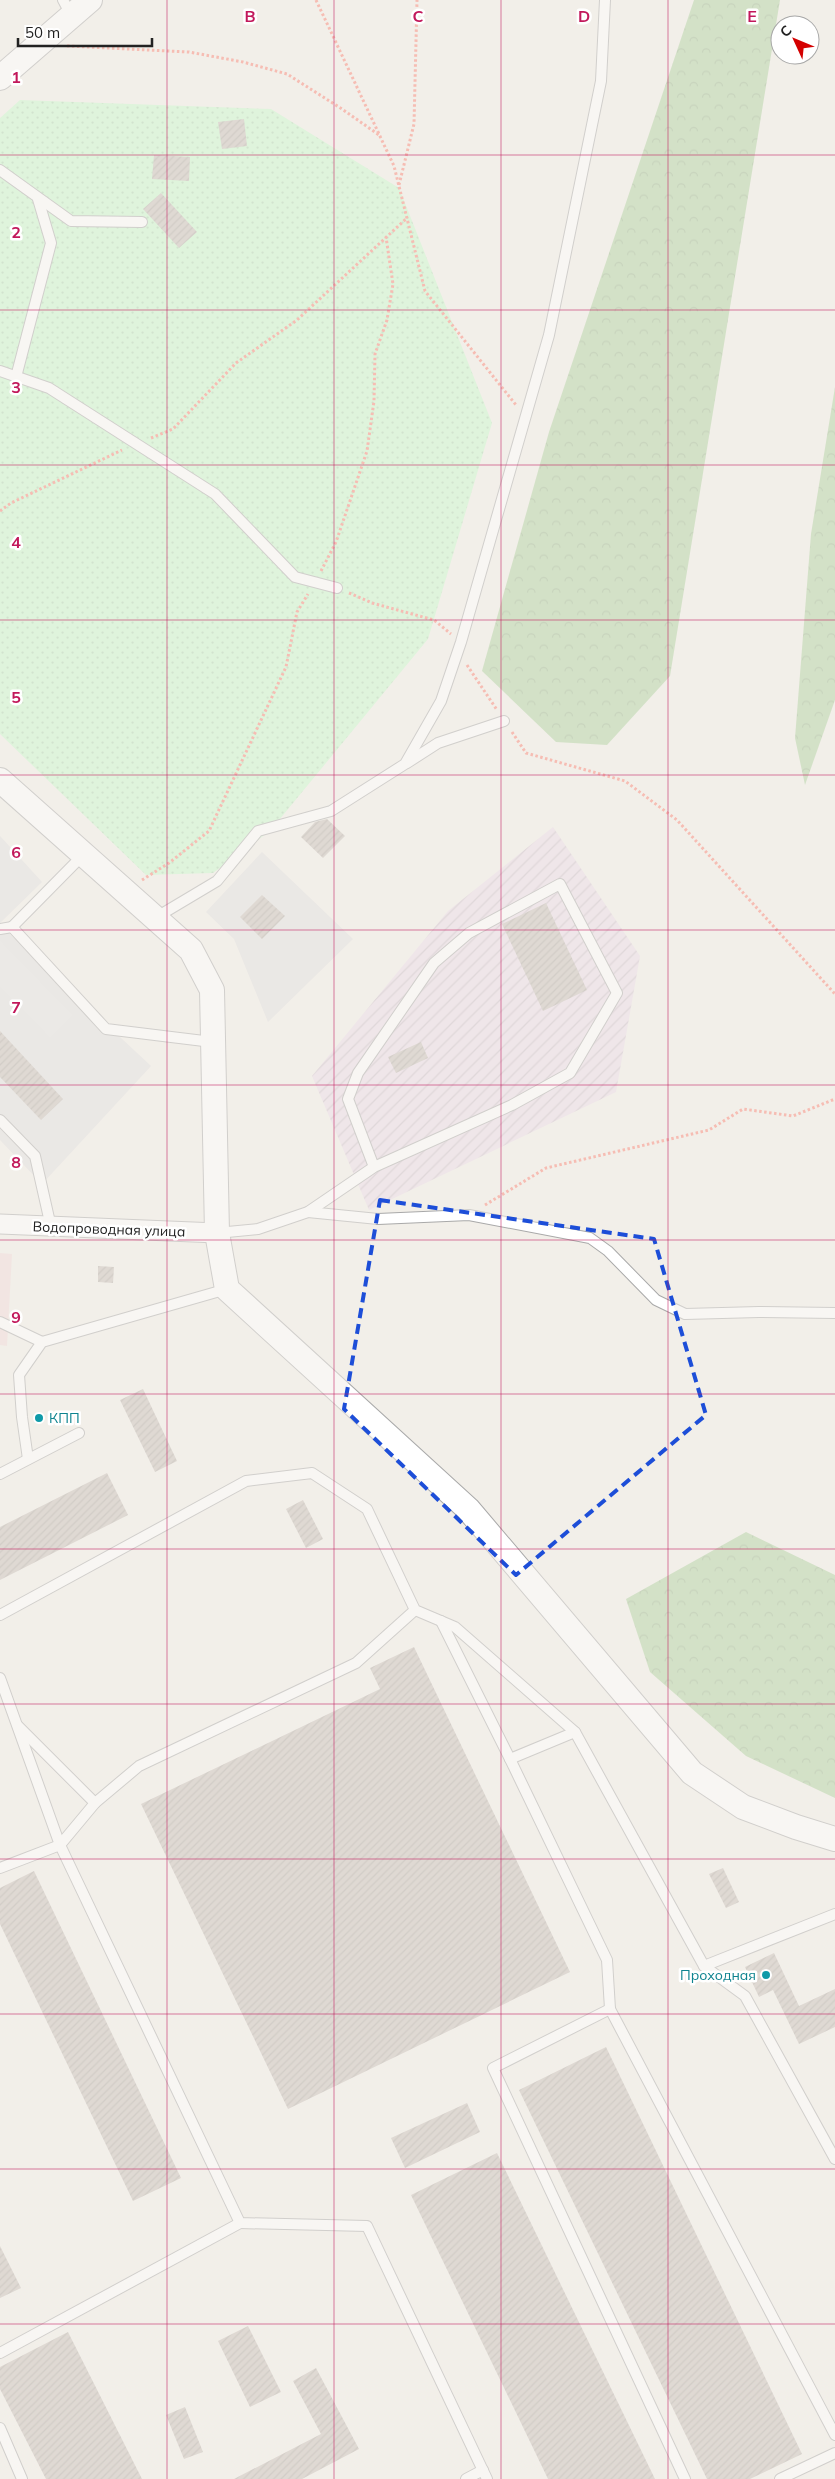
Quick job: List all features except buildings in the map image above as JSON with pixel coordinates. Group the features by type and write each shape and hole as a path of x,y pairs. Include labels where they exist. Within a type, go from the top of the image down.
{"street":[{"path":"0,78 39,44 67,8 90,0"},
{"path":"0,780 191,950 212,990 217,1233 227,1289 468,1509 692,1773 743,1808 796,1828 835,1839"},
{"name":"Водопроводная улица","path":"0,1224 217,1233"}],"lane":[{"path":"405,764 441,701 460,647 549,335 601,81 605,0"},
{"path":"0,170 71,220 142,222"},
{"path":"16,377 51,244 38,198"},
{"path":"0,372 49,388 215,494 295,577 337,588"},
{"path":"155,918 216,881 258,831 331,811 438,742 504,721"},
{"path":"0,929 12,927 84,854"},
{"path":"217,1233 258,1229 308,1212 374,1167 512,1105 570,1073 617,993 560,884 469,933 434,964 358,1073 348,1099 374,1167"},
{"path":"12,927 106,1029 212,1042"},
{"path":"0,1120 35,1156 51,1227"},
{"path":"308,1212 378,1219 469,1215 590,1238 608,1251 656,1300 685,1314 759,1312 835,1313"},
{"path":"28,1459 22,1418 19,1375 42,1342 227,1289"},
{"path":"0,1322 42,1342"},
{"path":"0,1474 79,1433"},
{"path":"0,1615 246,1482 312,1473 367,1509 415,1610 455,1627 575,1732 704,1966 745,1996 835,2159"},
{"path":"0,1868 60,1845 95,1803 139,1766 356,1663 415,1610"},
{"path":"441,1621 607,1960 610,2010 835,2435"},
{"path":"0,1678 60,1845 240,2223"},
{"path":"16,1724 95,1803"},
{"path":"510,1759 575,1732"},
{"path":"704,1966 835,1914"},
{"path":"610,2010 492,2068 685,2479"},
{"path":"0,2353 240,2223 367,2226 485,2474 466,2479"},
{"path":"0,2428 22,2479"},
{"path":"780,2479 835,2453"}],"path":[{"path":"316,0 394,166 425,291 498,380 525,418"},
{"path":"398,185 414,124 417,0"},
{"path":"39,44 189,52 243,62 287,74 380,136"},
{"path":"0,511 97,460 173,429 236,364 297,320 407,218"},
{"path":"337,588 372,603 434,620 460,647 504,721 526,753 625,781 677,820 835,994"},
{"path":"469,1215 546,1168 709,1130 743,1109 793,1116 835,1099"}],"highlighted area":[{"path":"380,1200 654,1239 706,1415 516,1575 344,1409"}],"shaded area":[{"path":"553,827 640,956 616,1092 369,1210 312,1076 448,911"},
{"path":"0,836 42,882 0,923"},
{"path":"262,852 353,939 268,1022 234,939 206,912"},
{"path":"0,925 151,1066 42,1184 0,1140"},
{"path":"0,940 73,1015 50,1038 0,987"},
{"path":"0,1253 12,1254 7,1346 0,1345"}],"green space":[{"path":"694,0 780,0 778,15 770,15 770,61 670,676 607,745 556,742 482,671 549,432"},
{"path":"20,100 271,109 399,188 492,423 428,639 270,831 213,873 146,875 0,734 0,118"},
{"path":"835,387 835,700 805,785 795,738 811,534"},
{"path":"746,1532 835,1575 835,1798 746,1756 650,1672 626,1599"}],"place":[{"name":"КПП","path":"39,1418"},
{"name":"Проходная","path":"766,1975"}]}
